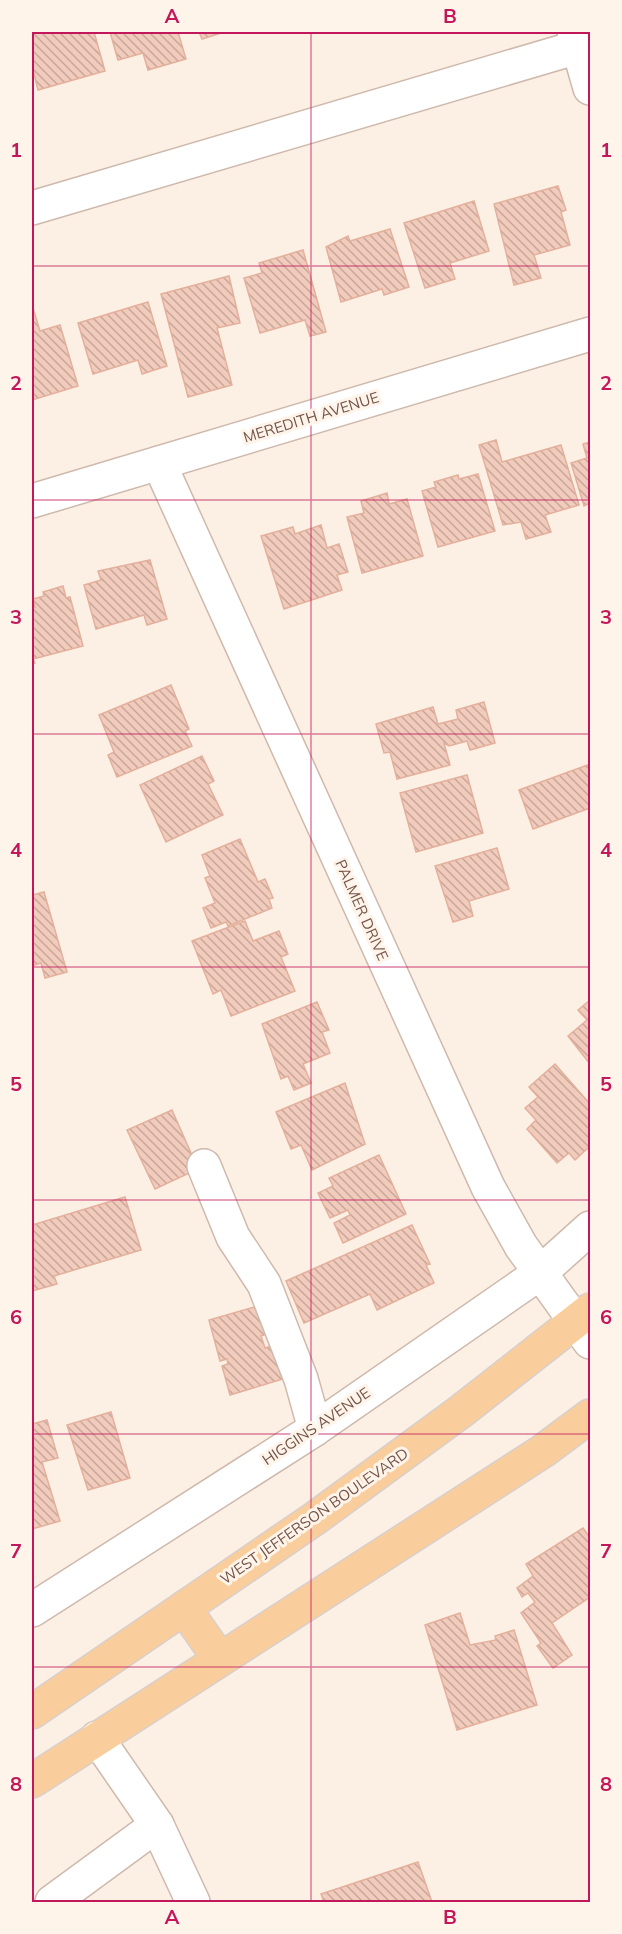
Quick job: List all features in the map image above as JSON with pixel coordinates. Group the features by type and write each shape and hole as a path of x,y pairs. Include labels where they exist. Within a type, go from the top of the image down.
{"main road":[{"name":"WEST JEFFERSON BOULEVARD","path":"32,1712 323,1512 460,1412 586,1325"},
{"path":"32,1781 219,1658 532,1458 591,1416"},
{"path":"184,1608 219,1658"}],"street":[{"path":"32,208 576,39 591,88"},
{"name":"MEREDITH AVENUE","path":"32,501 591,334"},
{"name":"PALMER DRIVE","path":"159,463 488,1187 521,1246 540,1273 586,1325"},
{"path":"204,1166 233,1237 264,1284 301,1379 315,1429"},
{"name":"HIGGINS AVENUE","path":"32,1610 315,1429 540,1273 591,1228"},
{"path":"98,1738 158,1825 193,1902"},
{"path":"52,1902 158,1825"}],"building":[{"path":"32,32 94,32 105,71 38,90 32,66"},
{"path":"110,32 178,32 186,59 148,70 143,53 118,60"},
{"path":"199,32 224,32 202,39"},
{"path":"558,186 566,210 561,212 570,245 534,255 541,278 514,285 494,204"},
{"path":"474,201 489,251 450,263 455,279 425,288 404,223"},
{"path":"390,229 409,287 384,295 382,289 341,302 326,247 348,236 350,241"},
{"path":"303,250 326,332 310,336 305,320 260,333 244,278 262,273 259,263"},
{"path":"229,276 240,323 217,328 232,385 188,397 161,294"},
{"path":"148,302 167,366 142,374 138,360 93,374 78,323"},
{"path":"32,305 40,331 60,325 78,386 32,400"},
{"path":"496,440 502,462 561,445 579,505 545,515 551,532 526,539 521,522 503,525 479,445"},
{"path":"590,442 590,503 584,506 571,463 587,458 583,444"},
{"path":"478,474 495,531 438,547 422,491 436,487 434,482 458,475 459,479"},
{"path":"387,493 389,504 407,499 423,556 362,573 347,517 364,513 361,501"},
{"path":"321,525 327,548 339,544 348,572 337,575 342,590 284,609 261,536 293,527 295,534"},
{"path":"150,560 167,619 147,625 144,615 96,629 84,585 101,580 98,571"},
{"path":"63,586 66,598 70,597 83,646 33,659 35,663 32,664 32,607 35,607 33,599 44,596 43,592"},
{"path":"171,685 189,729 185,731 192,746 117,777 108,755 114,752 99,715"},
{"path":"484,702 495,743 470,750 467,741 449,746 444,743 450,765 397,779 390,752 384,753 376,724 433,707 438,724 458,719 456,710"},
{"path":"202,756 214,781 208,784 223,815 166,842 140,785"},
{"path":"590,764 590,808 533,829 519,790"},
{"path":"467,775 483,833 416,852 400,793"},
{"path":"240,839 258,882 265,879 273,898 269,899 272,908 228,926 226,922 211,928 203,908 215,903 205,878 210,876 202,855"},
{"path":"497,848 509,889 469,901 473,916 453,922 435,866"},
{"path":"44,892 67,972 45,978 41,963 32,966 32,895"},
{"path":"245,921 253,941 279,931 288,954 281,957 295,991 231,1016 221,990 213,994 192,941"},
{"path":"590,1000 590,1064 568,1036 587,1020 578,1010"},
{"path":"317,1002 329,1030 322,1032 330,1053 303,1064 311,1083 294,1090 288,1076 281,1079 262,1024"},
{"path":"555,1064 590,1104 590,1146 575,1160 569,1153 557,1163 527,1129 536,1120 525,1108 538,1097 529,1087"},
{"path":"345,1083 365,1144 312,1170 301,1145 291,1149 276,1112"},
{"path":"172,1110 198,1169 155,1189 127,1130"},
{"path":"379,1155 406,1214 343,1243 334,1223 350,1215 348,1210 330,1218 318,1193 333,1186 329,1178"},
{"path":"125,1197 141,1250 54,1276 57,1284 32,1291 32,1225"},
{"path":"412,1225 430,1264 426,1265 434,1283 377,1310 370,1294 304,1323 286,1281"},
{"path":"265,1304 273,1332 261,1336 265,1348 277,1344 286,1378 230,1395 222,1366 228,1364 227,1359 220,1361 209,1320"},
{"path":"111,1412 130,1478 88,1490 67,1425"},
{"path":"47,1420 58,1458 42,1462 60,1521 32,1529 32,1424"},
{"path":"583,1528 590,1538 590,1597 552,1623 572,1655 553,1668 537,1646 541,1643 521,1613 535,1602 528,1593 522,1597 517,1588 533,1576 526,1564"},
{"path":"460,1613 470,1645 496,1640 495,1636 514,1630 537,1705 457,1730 425,1625"},
{"path":"418,1862 432,1902 324,1902 321,1894"}]}
